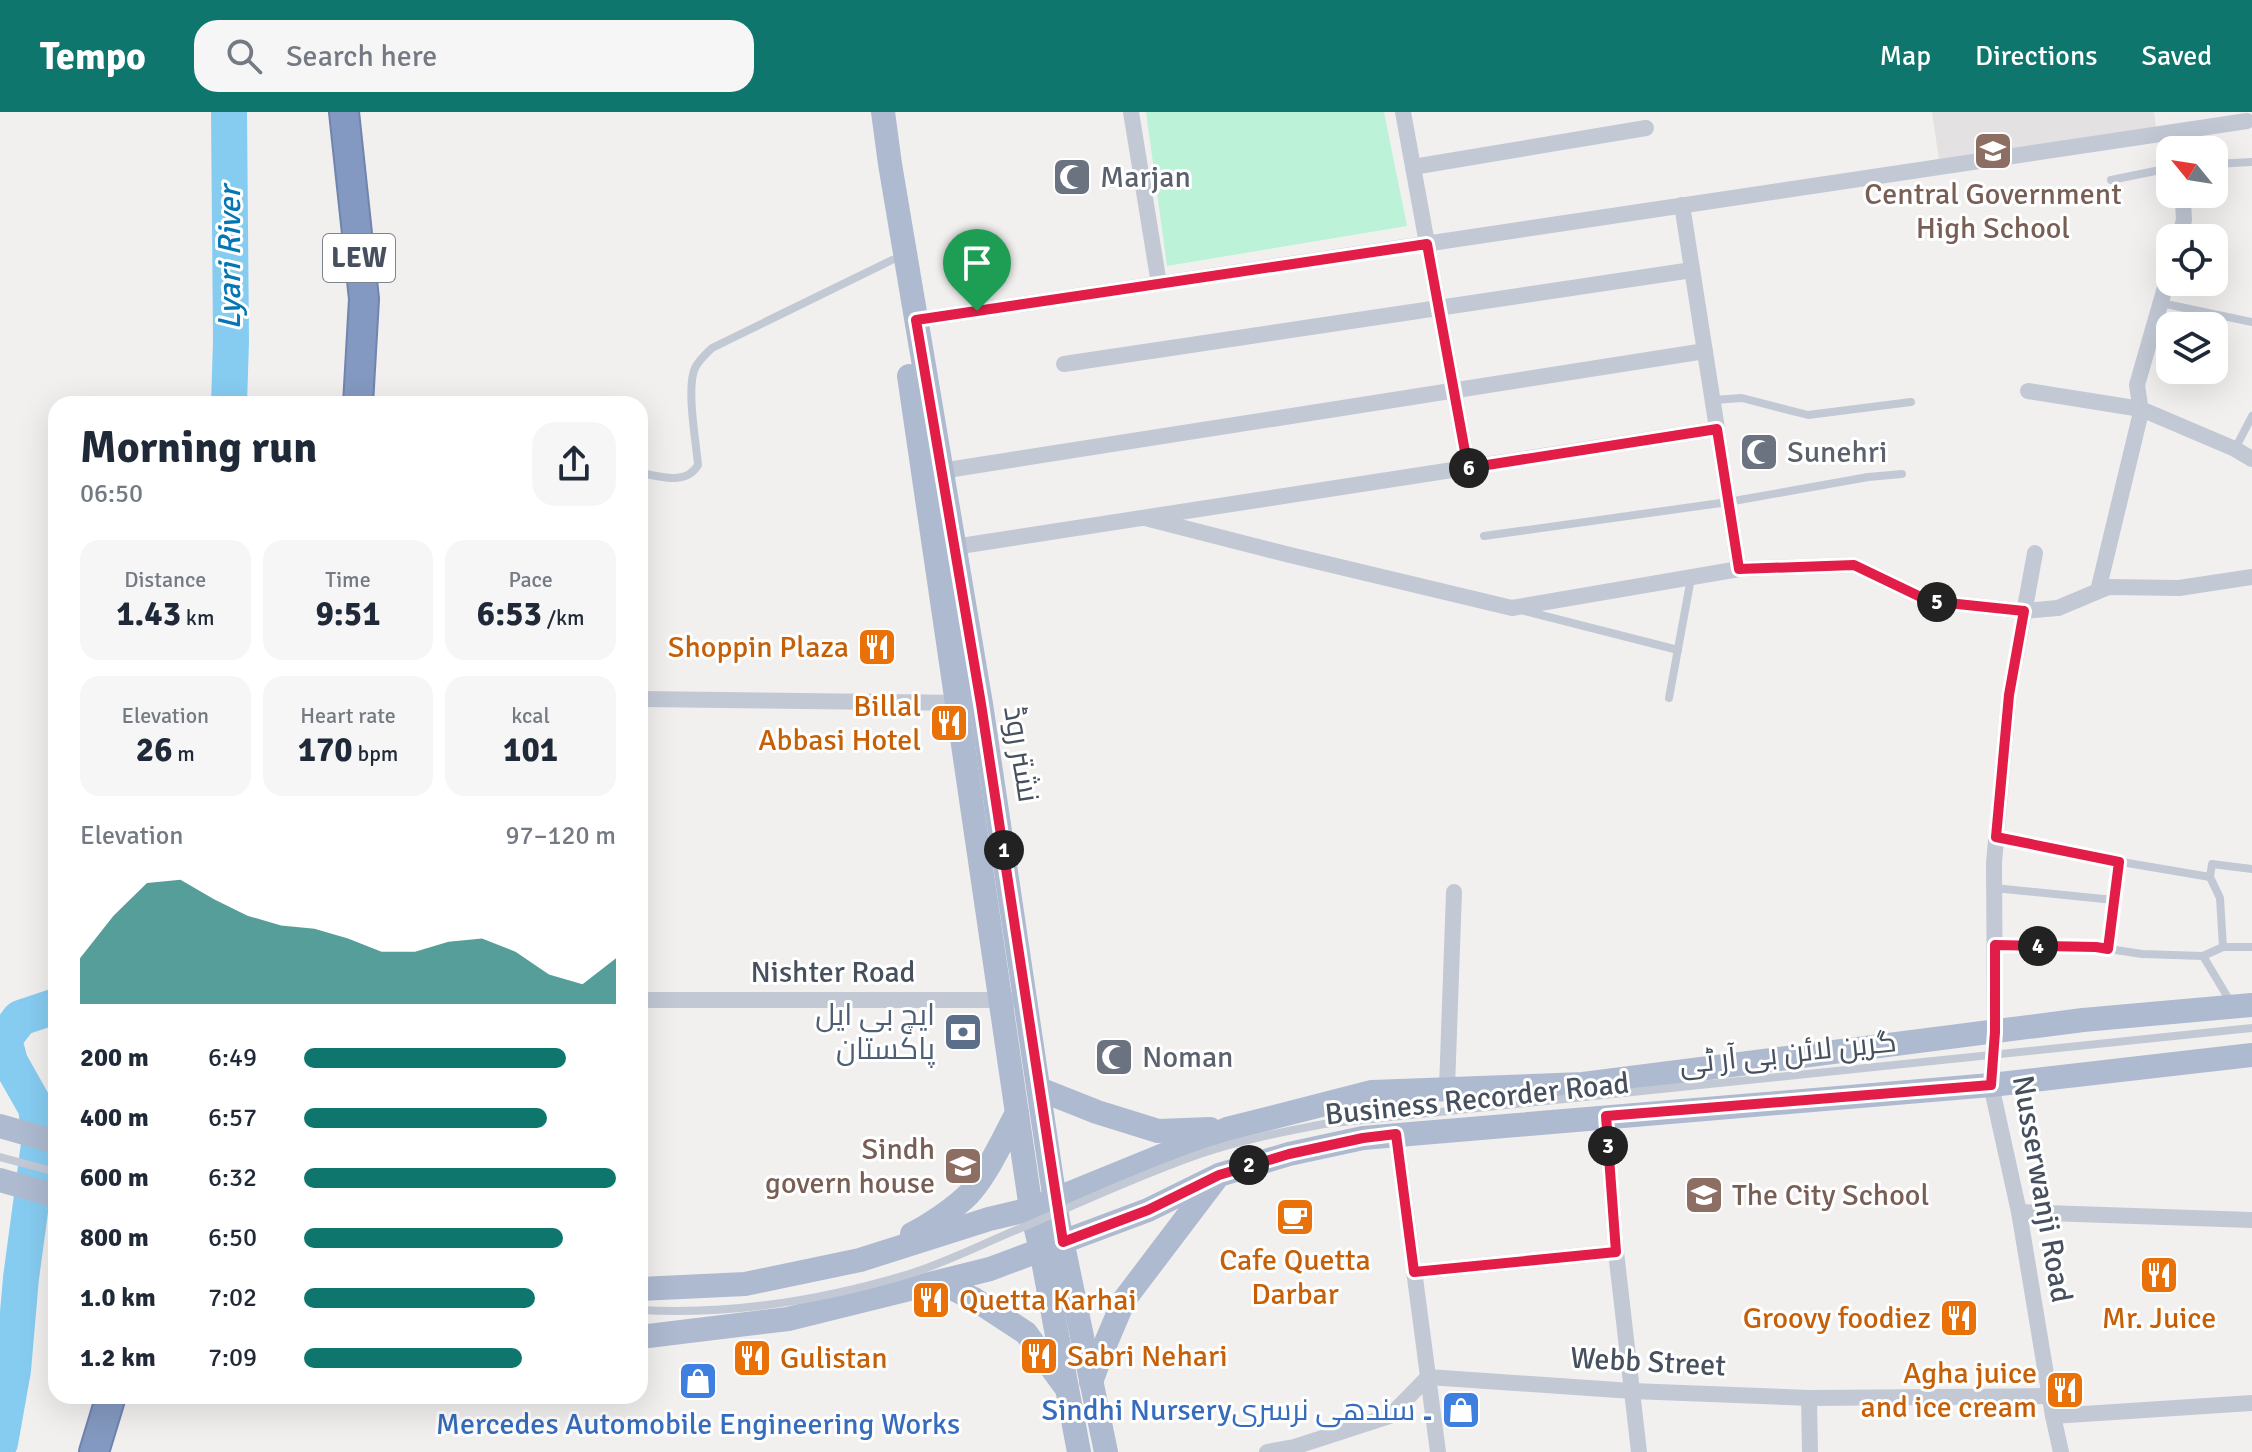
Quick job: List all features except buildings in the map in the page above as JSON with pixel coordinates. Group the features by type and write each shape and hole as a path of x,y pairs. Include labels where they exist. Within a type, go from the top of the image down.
{"highway":[{"name":"LEW","path":"344,112 364,299 358,396"},
{"path":"94,1452 109,1404"}],"main road":[{"name":"نشتر روڈ","path":"882,112 892,260 1031,1209 1052,1246 1091,1383 1106,1452"},
{"name":"نشتر روڈ","path":"882,112 981,704 1026,1000 1055,1199 1052,1246 1068,1391 1079,1452"},
{"name":"Business Recorder Road","path":"648,1295 745,1284 860,1260 989,1219 1031,1209 1227,1129 1372,1092 1583,1084 2083,1020 2252,1005"},
{"name":"Business Recorder Road","path":"648,1336 788,1319 990,1269 1148,1210 1219,1175 1289,1154 1363,1138 1991,1085 2252,1055"},
{"path":"1039,1089 1158,1131 1227,1129"},
{"path":"860,1260 927,1226 968,1194 1017,1113"},
{"path":"0,1126 48,1140"},
{"path":"1091,1383 1124,1300 1219,1175"},
{"path":"0,1180 48,1194"},
{"path":"939,1282 974,1299 1026,1333 1068,1391"}],"street":[{"path":"1131,112 1159,284"},
{"path":"1403,112 1468,468"},
{"path":"916,320 2247,121"},
{"path":"1413,167 1646,128"},
{"path":"1682,205 1739,569"},
{"path":"1064,364 1692,270"},
{"path":"2098,591 2141,409 2137,385 2163,296"},
{"path":"941,471 1705,351"},
{"path":"2028,391 2141,409 2252,459"},
{"path":"954,547 1717,429"},
{"path":"1145,518 1512,608 1739,569 1854,565 1929,601 2024,611 2058,608 2108,587 2179,588 2252,577"},
{"name":"Nusserwanji Road","path":"2035,553 2009,695 1996,837 1995,1032 1991,1085 2019,1212 2061,1452"},
{"path":"648,699 981,704"},
{"path":"1447,1088 1454,892"},
{"name":"Nishter Road","path":"648,1000 1026,1000"},
{"path":"1606,1116 1616,1252 1639,1452"},
{"path":"1396,1134 1438,1452"},
{"path":"2019,1212 2252,1220"},
{"path":"1414,1272 1616,1252"},
{"path":"1267,1452 1294,1447 1390,1416 1428,1377"},
{"name":"Webb Street","path":"1428,1377 1632,1391 1809,1398 2050,1396"},
{"path":"1809,1398 1810,1452"},
{"path":"2053,1416 2252,1403"}],"lane":[{"path":"2228,163 2252,162"},
{"path":"2111,180 2156,171"},
{"path":"648,474 678,479 693,474 698,465 691,384 695,369 712,348 892,260"},
{"path":"2161,303 2252,322"},
{"path":"1713,400 1742,398 1808,415 1911,402"},
{"path":"2235,449 2252,416"},
{"path":"1484,536 1902,474"},
{"path":"1669,698 1691,577"},
{"path":"1512,608 1678,650"},
{"path":"1996,837 2210,877"},
{"path":"2108,949 2119,862"},
{"path":"2223,947 2220,898 2210,877 2212,864 2252,869"},
{"path":"1994,888 2114,900"},
{"path":"1995,945 2096,947 2142,954 2203,956 2223,947 2252,947"},
{"path":"2203,956 2227,996"},
{"name":"گرین لائن بی آر ٹی","path":"648,1298 689,1311 757,1305 816,1296 910,1274 1202,1153 1254,1138 1324,1124 2252,1028"},
{"path":"0,1157 48,1170"}],"shaded area":[{"name":"Central Government High School","path":"1932,112 2154,112 2157,135 1940,167"}],"green space":[{"path":"1146,112 1384,112 1407,226 1167,266"}],"waterway":[{"name":"Lyari River","path":"229,112 229,396"},
{"name":"Lyari River","path":"0,1443 13,1370 21,1278 40,1137 36,1108 10,1062 4,1039 20,1018 48,1009"}],"place":[{"name":"Central Government High School","path":"1993,151"},
{"name":"Marjan","path":"1072,177"},
{"name":"Sunehri","path":"1759,452"},
{"name":"Shoppin Plaza","path":"877,647"},
{"name":"Billal Abbasi Hotel","path":"949,723"},
{"name":"ایچ بی ایل پاکستان","path":"963,1032"},
{"name":"Noman","path":"1114,1057"},
{"name":"Sindh govern house","path":"963,1166"},
{"name":"The City School","path":"1704,1195"},
{"name":"Cafe Quetta Darbar","path":"1295,1217"},
{"name":"Mr. Juice","path":"2159,1275"},
{"name":"Quetta Karhai","path":"931,1300"},
{"name":"Groovy foodiez","path":"1959,1318"},
{"name":"Sabri Nehari","path":"1039,1356"},
{"name":"Gulistan","path":"752,1358"},
{"name":"Mercedes Automobile Engineering Works","path":"698,1381"},
{"name":"Agha juice and ice cream","path":"2065,1390"},
{"name":"Sindhi Nursery۔ سندھی نرسری","path":"1461,1410"}],"route":[{"path":"1427,244 1468,468 1717,429 1739,569 1854,565 1929,601 2024,611 2009,695 1996,837 2119,862 2108,949 1995,945 1995,1032 1991,1085 1606,1116 1616,1252 1414,1272 1396,1134 1289,1154 1219,1175 1148,1210 1063,1242 981,704 916,320 977,311 1427,244"}]}
